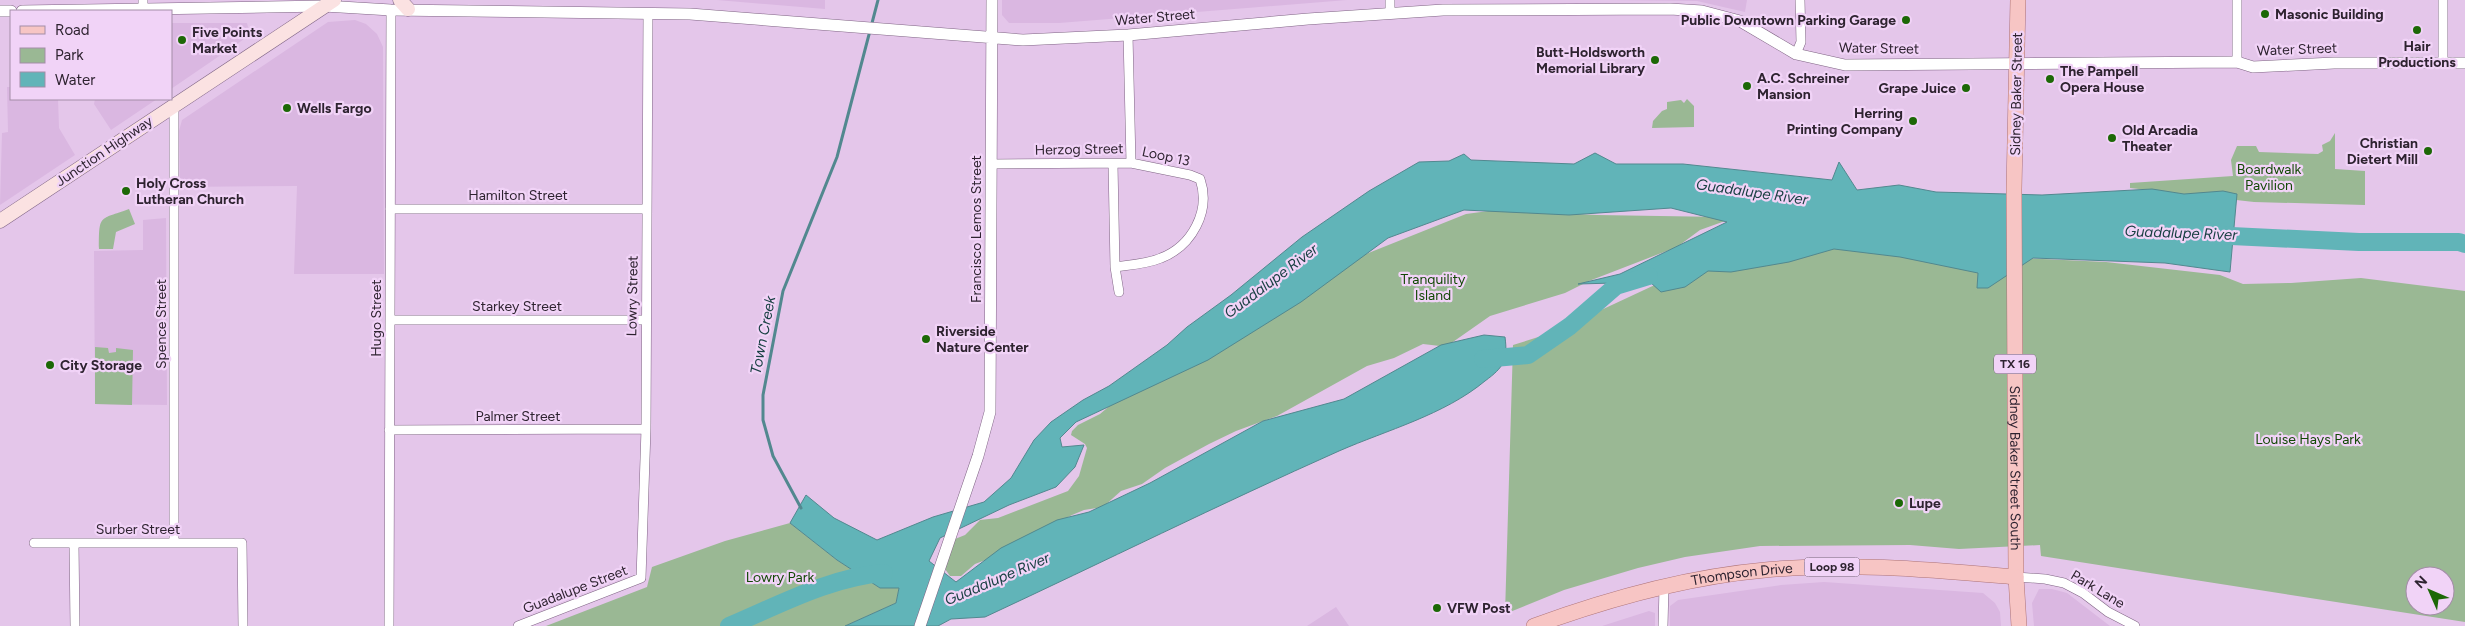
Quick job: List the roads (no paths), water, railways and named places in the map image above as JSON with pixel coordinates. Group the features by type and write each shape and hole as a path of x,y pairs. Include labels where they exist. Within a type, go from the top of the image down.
{"main road":[{"name":"Sidney Baker Street","path":"2014,189 2018,0"},
{"name":"Junction Highway","path":"0,221 329,3"},
{"name":"Sidney Baker Street South","path":"2014,189 2016,577 2018,626"},
{"name":"Thompson Drive","path":"1534,626 1588,606 1664,587 1713,576 1765,570 1828,567 1924,570 2016,577"}],"street":[{"name":"Francisco Lemos Street","path":"920,626 980,448 990,412 992,0"},
{"path":"1390,0 1390,13"},
{"path":"1796,54 1800,42 1800,0"},
{"path":"2237,0 2237,62"},
{"path":"2443,0 2443,64"},
{"name":"Water Street","path":"167,10 329,3 690,14 1023,40 1128,35 1390,13 1596,5 1688,10 1718,14 1746,24 1796,54 1845,65 2237,62 2253,66 2334,63 2465,63"},
{"name":"Hugo Street","path":"389,626 390,209 400,6"},
{"name":"Lowry Street","path":"642,578 646,429 645,320 648,13"},
{"name":"Herzog Street","path":"991,164 1131,163 1128,35"},
{"name":"Spence Street","path":"174,104 174,543"},
{"name":"Loop 13","path":"1115,267 1159,259 1176,251 1196,230 1203,212 1200,179 1190,175 1131,163"},
{"path":"1113,164 1115,267 1119,292"},
{"name":"Hamilton Street","path":"390,209 647,209"},
{"name":"Starkey Street","path":"390,320 645,320"},
{"name":"Palmer Street","path":"389,430 646,429"},
{"name":"Surber Street","path":"34,543 242,543 243,626"},
{"path":"74,543 75,626"},
{"name":"Park Lane","path":"2016,577 2045,579 2064,583 2082,593 2108,612 2135,626"},
{"name":"Guadalupe Street","path":"518,626 642,578"},
{"path":"1663,626 1664,587"}],"water":[{"path":"1595,153 1616,164 1683,164 1832,180 1839,162 1857,190 1899,185 1936,192 2042,195 2152,189 2184,194 2223,191 2237,194 2230,272 2165,263 2033,258 1988,288 1977,288 1978,273 1900,257 1834,249 1789,262 1731,272 1708,271 1685,287 1661,292 1650,282 1578,284 1620,274 1727,222 1671,208 1569,215 1464,210 1388,238 1301,302 1208,360 1076,422 1060,438 1062,447 1084,445 1075,467 1056,487 1009,505 940,538 929,561 956,582 1001,548 1057,520 1089,512 1150,483 1263,421 1344,399 1441,345 1484,335 1505,337 1506,352 1500,367 1469,393 1433,413 1294,471 985,617 951,619 938,626 845,626 896,603 899,588 880,588 837,560 790,523 806,495 834,518 877,540 933,517 984,502 1011,478 1034,440 1051,422 1083,400 1109,386 1167,345 1187,327 1231,295 1302,237 1369,191 1419,162 1449,161 1464,154 1471,160 1574,164"}],"waterway":[{"name":"Town Creek","path":"801,508 773,456 763,420 763,395 783,291 837,157 878,0"},
{"name":"Guadalupe River","path":"2211,235 2359,242 2459,242 2465,244"},
{"name":"Guadalupe River","path":"1483,359 1528,355 1570,326 1616,286 1649,276"},
{"name":"Guadalupe River","path":"729,626 824,586 844,580 884,573"}],"place":[{"name":"Masonic Building","path":"2265,14"},
{"name":"Public Downtown Parking Garage","path":"1906,20"},
{"name":"Hair Productions","path":"2417,30"},
{"name":"Five Points Market","path":"182,40"},
{"name":"Butt-Holdsworth Memorial Library","path":"1655,60"},
{"name":"The Pampell Opera House","path":"2050,79"},
{"name":"A.C. Schreiner Mansion","path":"1747,86"},
{"name":"Grape Juice","path":"1966,88"},
{"name":"Wells Fargo","path":"287,108"},
{"name":"Herring Printing Company","path":"1913,121"},
{"name":"Old Arcadia Theater","path":"2112,138"},
{"name":"Christian Dietert Mill","path":"2428,151"},
{"name":"Holy Cross Lutheran Church","path":"126,191"},
{"name":"Riverside Nature Center","path":"926,339"},
{"name":"City Storage","path":"50,365"},
{"name":"Lupe","path":"1899,503"},
{"name":"VFW Post","path":"1437,608"}],"park label":[{"name":"Boardwalk Pavilion","path":"2269,177"},
{"name":"Tranquility Island","path":"1433,288"},
{"name":"Louise Hays Park","path":"2308,439"},
{"name":"Lowry Park","path":"780,577"}]}
